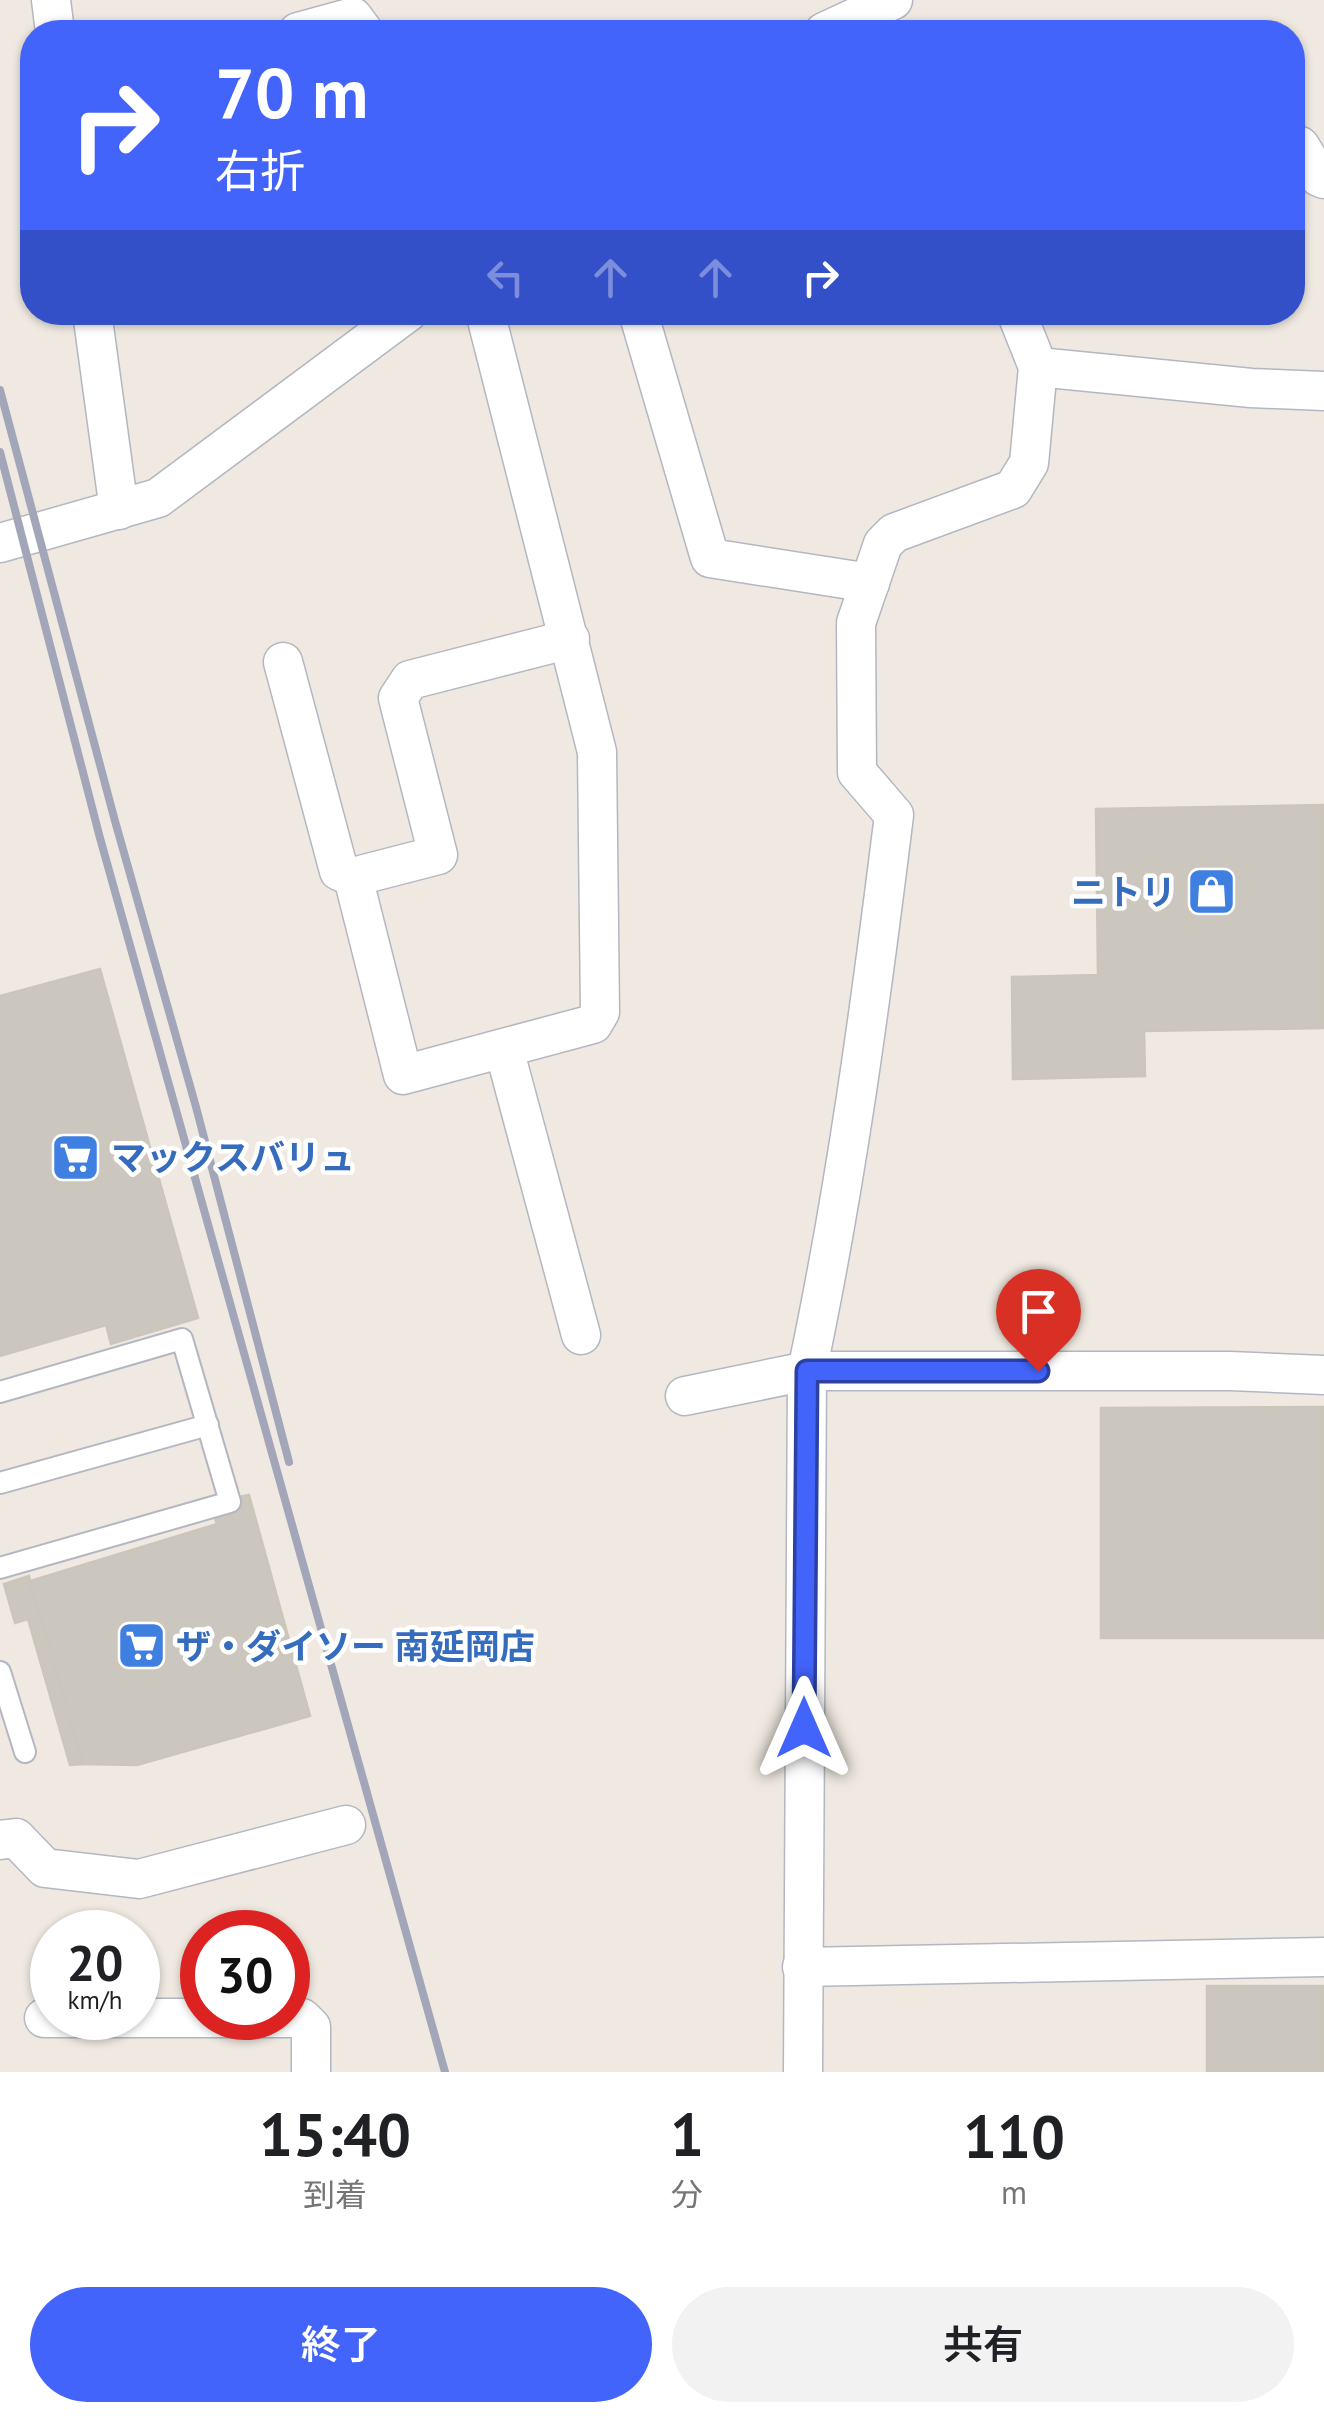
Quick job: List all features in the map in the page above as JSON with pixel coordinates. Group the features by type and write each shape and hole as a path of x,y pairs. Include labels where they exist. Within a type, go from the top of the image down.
{"street":[{"path":"846,20 875,4"},
{"path":"1305,154 1324,179"},
{"path":"94,325 119,510"},
{"path":"0,543 158,498 391,325"},
{"path":"353,878 403,1075 593,1024 600,1012 597,752 488,325"},
{"path":"642,325 710,558 870,583"},
{"path":"804,2072 807,1371 827,1278 866,1038 894,815 857,772 856,624 884,544 894,534 1014,489 1028,463 1038,368 1021,325"},
{"path":"1038,368 1324,391"},
{"path":"283,662 339,871 353,878 438,855 398,698 410,680 570,639"},
{"path":"504,1048 580,1335"},
{"path":"686,1396 807,1371 1324,1374"},
{"path":"0,1840 16,1838 45,1868 139,1879 346,1824"},
{"path":"802,1967 1324,1957"},
{"path":"160,2018 302,2018 311,2027 311,2072"}],"lane":[{"path":"0,1392 182,1339 230,1502 0,1568"},
{"path":"0,1483 208,1425"},
{"path":"0,1676 26,1752"}],"building":[{"name":"ニトリ","path":"1324,805 1324,1028 1144,1031 1145,1076 1013,1079 1012,977 1098,975 1096,809"},
{"name":"マックスバリュ","path":"100,969 198,1318 111,1344 106,1325 0,1356 0,996"},
{"path":"1324,1407 1324,1638 1101,1638 1101,1408"},
{"path":"249,1495 310,1716 137,1765 83,1764 30,1581 217,1524 214,1515 242,1508 239,1497"},
{"path":"29,1576 83,1764 70,1765 28,1619 15,1623 4,1584"},
{"path":"1207,1986 1324,1986 1324,2072 1207,2072"}],"railway":[{"path":"0,390 289,1462"},
{"path":"0,452 100,838 445,2072"}],"place":[{"name":"ニトリ","path":"1211,892"},
{"name":"マックスバリュ","path":"76,1157"},
{"name":"ザ・ダイソー 南延岡店","path":"141,1646"}],"route":[{"path":"804,1728 807,1371 1038,1371"}]}
